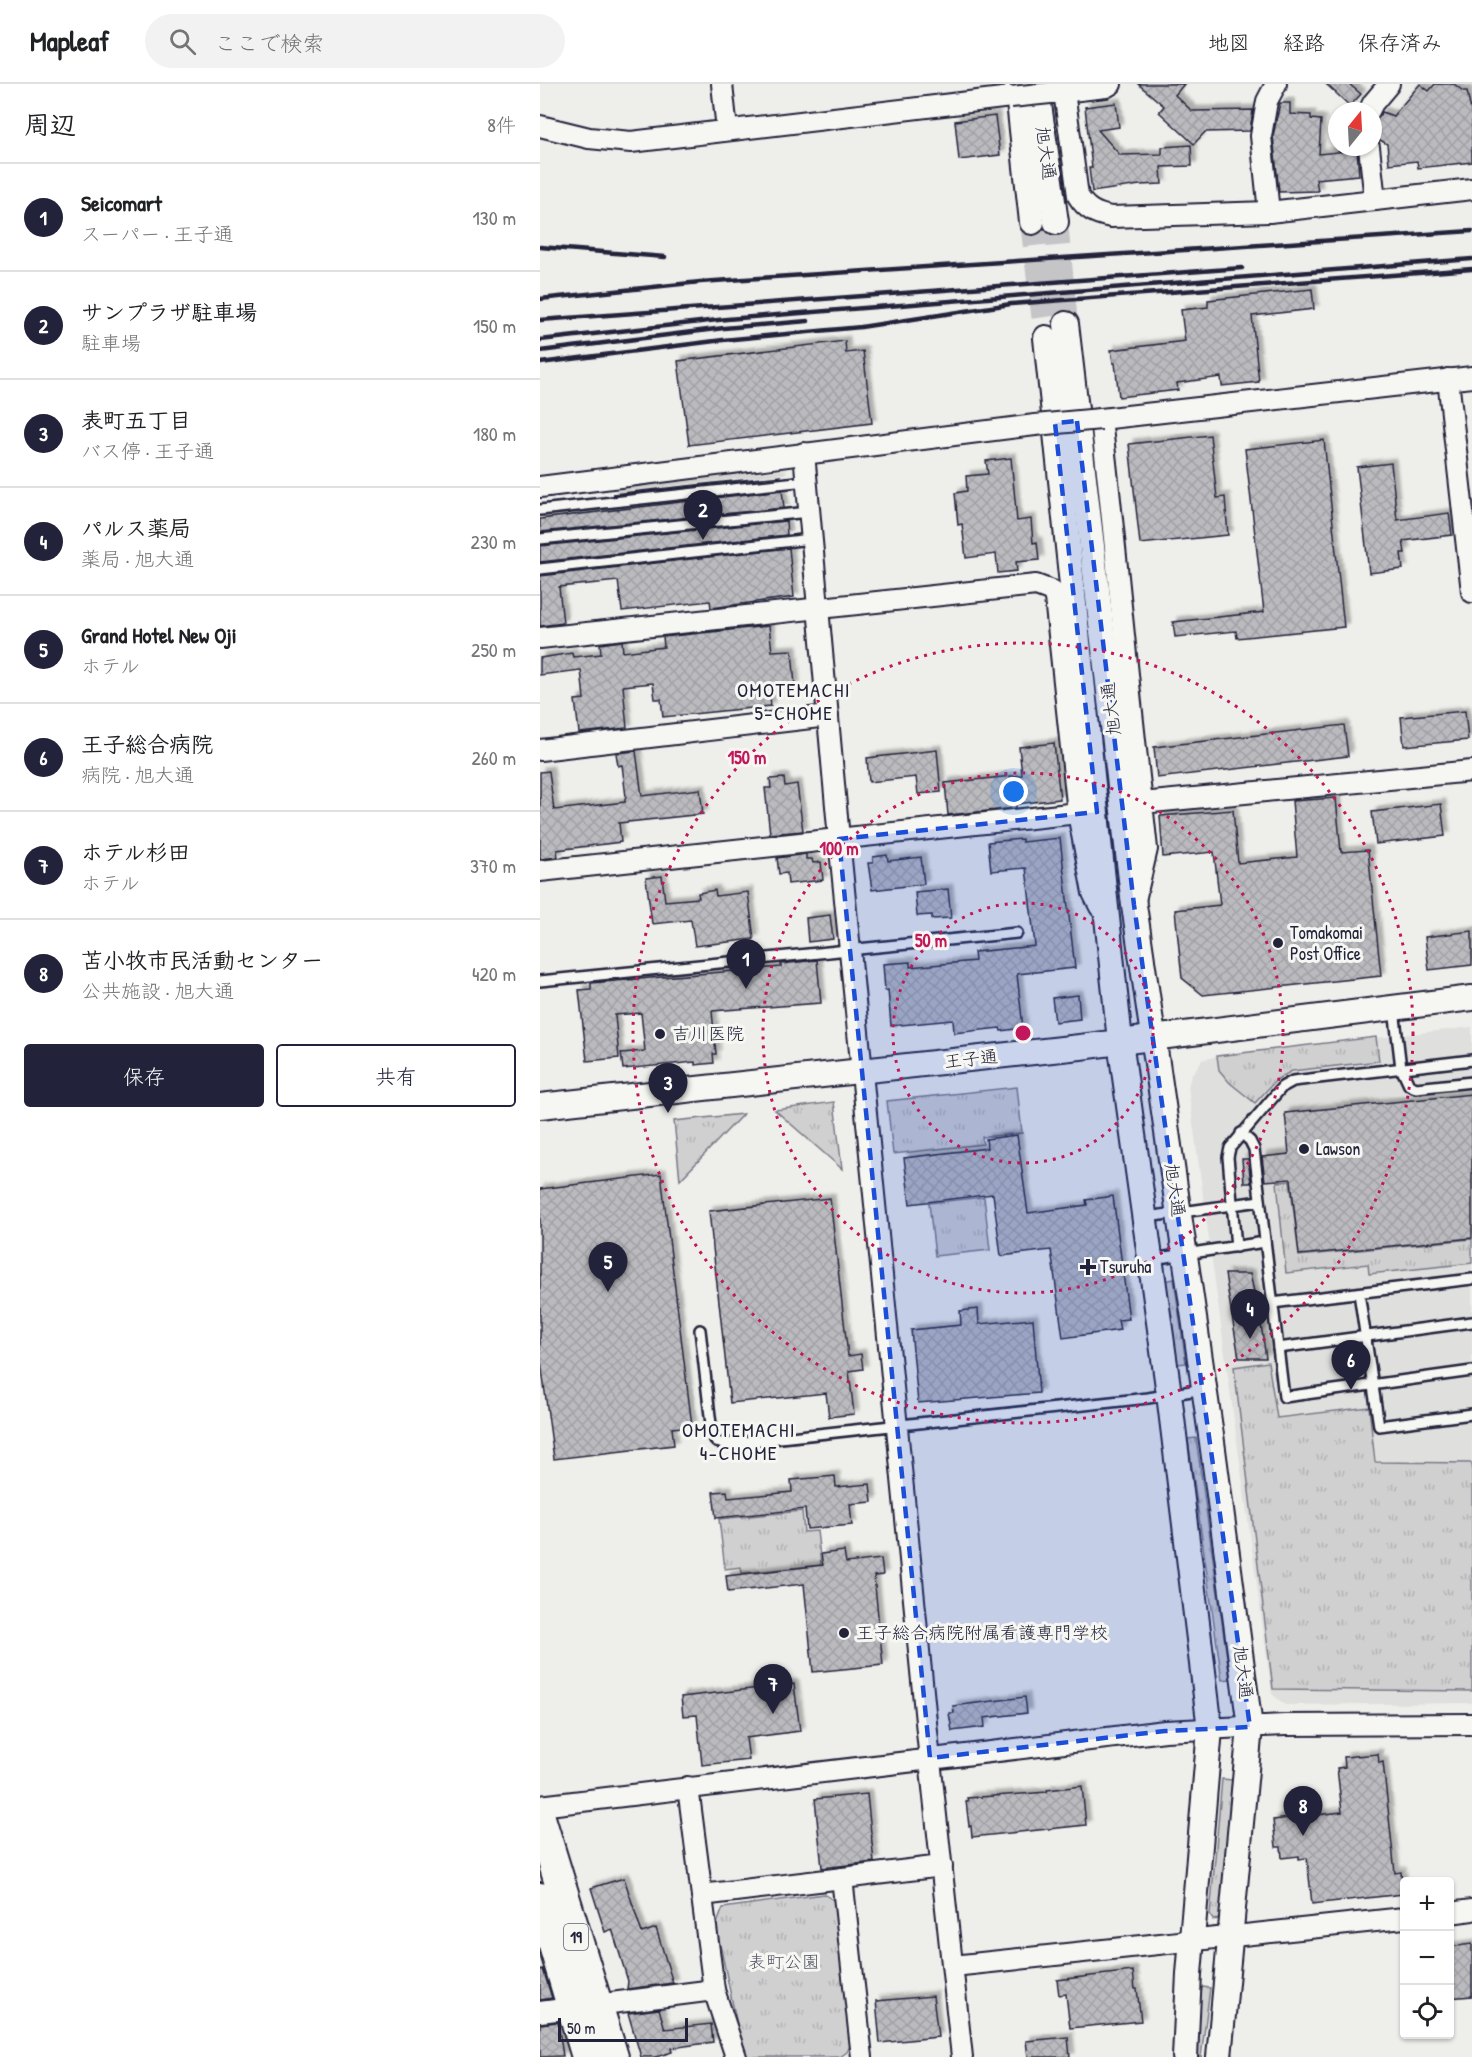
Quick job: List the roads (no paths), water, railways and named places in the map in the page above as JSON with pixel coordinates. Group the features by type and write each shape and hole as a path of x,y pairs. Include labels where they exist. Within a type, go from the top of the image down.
{"main road":[{"name":"19","path":"540,1818 584,2007 587,2057"},
{"name":"19","path":"540,1898 584,2007 613,2057"}],"street":[{"path":"722,84 727,130"},
{"path":"540,126 590,138 630,142 1007,91 1106,87 1111,84"},
{"path":"1269,212 1261,136 1267,101 1276,84"},
{"path":"1376,102 1389,84"},
{"path":"1053,88 1078,196 1084,206 1098,214 1111,217 1269,212 1472,189"},
{"name":"旭大通","path":"1007,91 1044,222 1053,88"},
{"path":"1370,156 1376,200"},
{"name":"旭大通","path":"1066,324 1134,905 1250,1726 1219,2057"},
{"name":"旭大通","path":"1046,338 1120,1041 1169,1395 1210,1729 1191,1942 1185,2057"},
{"path":"540,487 1035,425 1472,377"},
{"path":"1448,379 1466,479 1472,592"},
{"path":"1101,419 1147,849 1134,905"},
{"path":"804,453 839,839 962,2057"},
{"path":"540,638 1036,585 1052,591 1055,598 1078,813 1093,893 1109,926"},
{"path":"540,750 828,716"},
{"path":"1142,803 1472,771"},
{"path":"540,871 1078,813"},
{"name":"王子通","path":"540,1106 862,1071 1472,998"},
{"path":"540,1806 1165,1731 1250,1726 1472,1724"},
{"path":"688,1787 714,1990 736,2057"},
{"path":"702,1895 942,1866"},
{"path":"842,1878 862,2057"},
{"path":"1454,1912 1472,1910"},
{"path":"953,1966 1400,1918"},
{"path":"540,2012 714,1990"}],"lane":[{"path":"540,510 806,481"},
{"path":"540,539 809,512"},
{"path":"540,568 811,539"},
{"path":"540,981 1017,933"},
{"path":"1394,1007 1401,1068 1409,1085 1416,1088 1472,1082"},
{"path":"1236,1247 1228,1157 1230,1148 1282,1087 1293,1081 1472,1060"},
{"path":"1241,1133 1250,1141 1254,1149 1284,1397 1472,1371"},
{"path":"1144,1217 1260,1201"},
{"path":"1150,1259 1265,1242"},
{"path":"1272,1303 1472,1279"},
{"path":"1359,1293 1379,1426 1472,1414"},
{"path":"1278,1348 1472,1322"},
{"path":"700,1330 712,1433 716,1442 726,1444 1169,1395 1204,1389"}],"tunnel":[{"path":"1032,222 1046,338"},
{"path":"1056,222 1066,324"}],"railway":[{"path":"540,299 700,282 1472,231"},
{"path":"540,247 665,257"},
{"path":"540,340 727,319 1472,259"},
{"path":"540,320 1242,268"},
{"path":"540,363 723,340 861,327 1011,304 1472,269"},
{"path":"540,351 724,328 808,321"}],"place":[{"name":"サンプラザ駐車場","path":"703,540"},
{"name":"Tomakomai Post Office","path":"1278,943"},
{"name":"Seicomart","path":"746,989"},
{"name":"吉川医院","path":"660,1034"},
{"name":"表町五丁目","path":"668,1113"},
{"name":"Lawson","path":"1304,1149"},
{"name":"Tsuruha","path":"1088,1267"},
{"name":"Grand Hotel New Oji","path":"608,1292"},
{"name":"パルス薬局","path":"1250,1339"},
{"name":"王子総合病院","path":"1351,1390"},
{"name":"王子総合病院附属看護専門学校","path":"844,1633"},
{"name":"ホテル杉田","path":"773,1714"},
{"name":"苫小牧市民活動センター","path":"1303,1836"}],"district":[{"name":"OMOTEMACHI 5-CHOME","path":"794,702"},
{"name":"OMOTEMACHI 4-CHOME","path":"739,1442"}],"park label":[{"name":"表町公園","path":"784,1962"}]}
